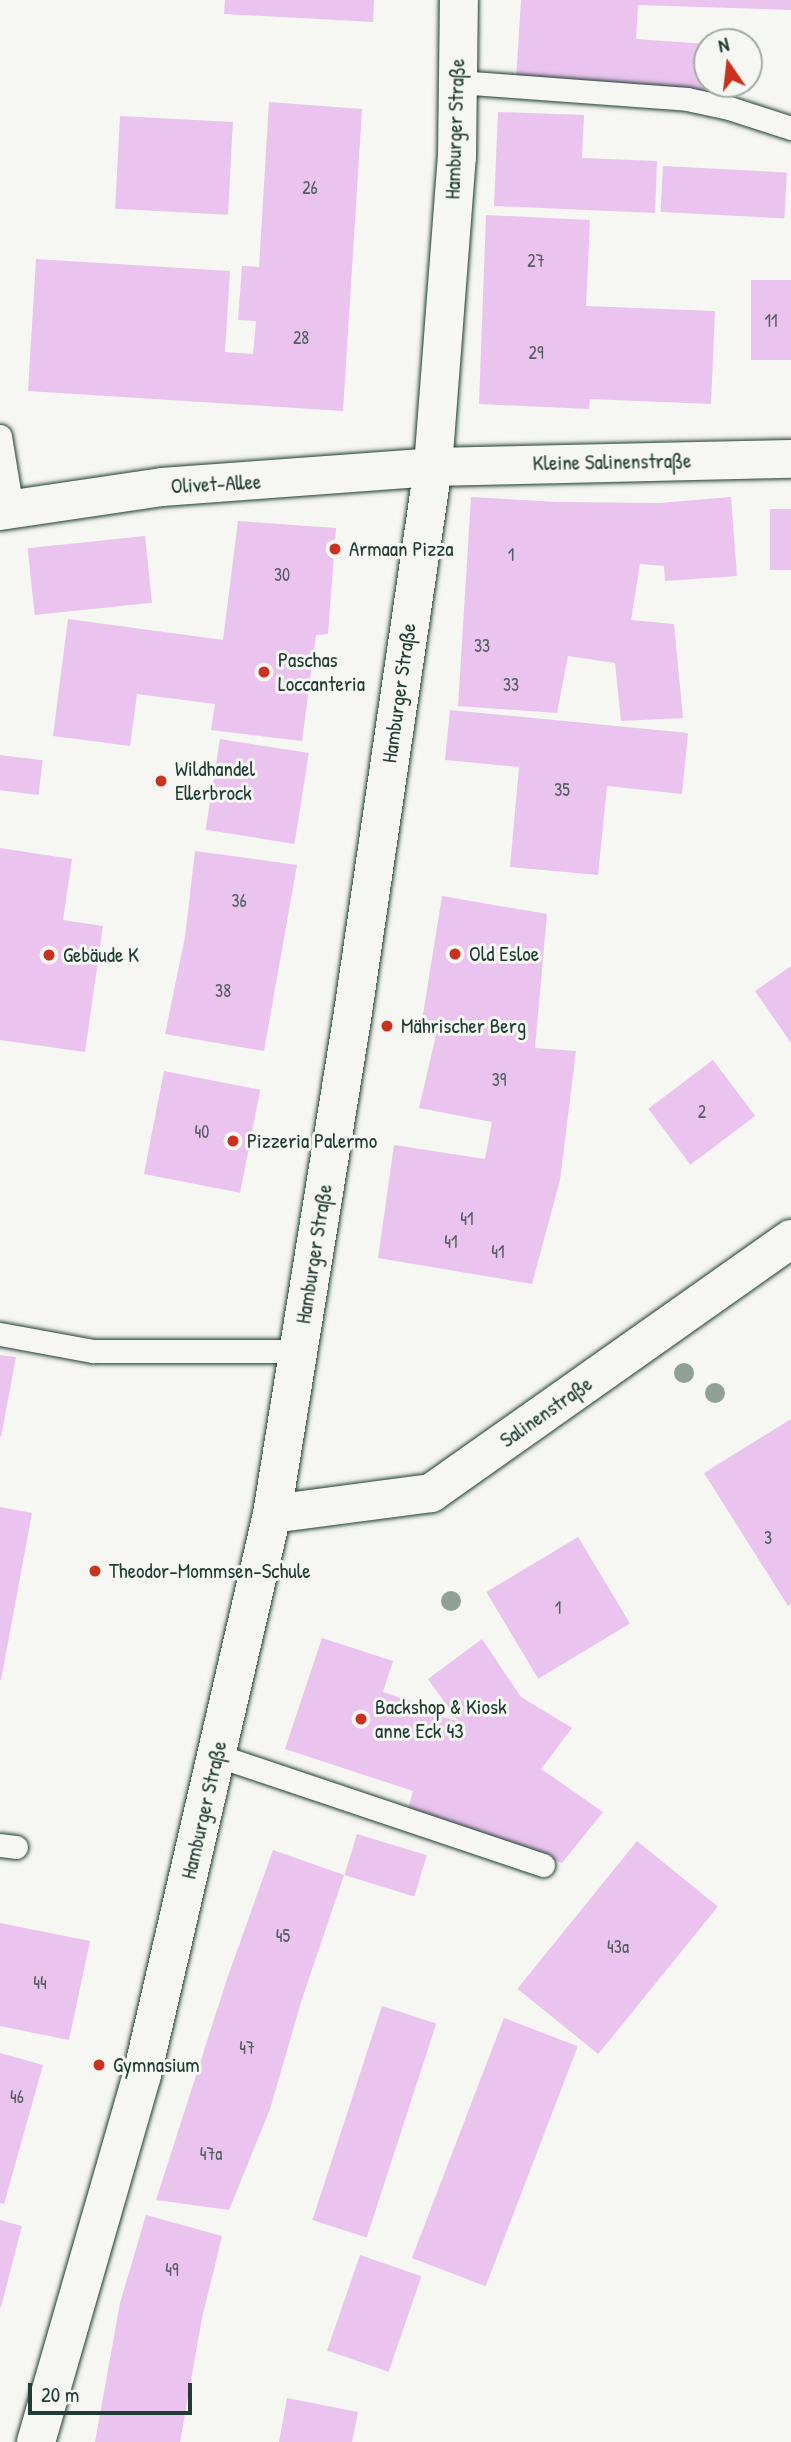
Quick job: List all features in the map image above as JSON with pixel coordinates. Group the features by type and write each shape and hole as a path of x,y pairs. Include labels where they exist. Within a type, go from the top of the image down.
{"street":[{"name":"Hamburger Straße","path":"36,2442 142,2075 272,1514 352,1019 433,467 457,157 459,0"},
{"name":"Kleine Salinenstraße","path":"433,467 791,459"},
{"name":"Olivet-Allee","path":"6,510 162,487 433,467"},
{"name":"Salinenstraße","path":"272,1514 431,1493 791,1239"}],"lane":[{"path":"458,82 687,99 729,108 791,128"},
{"path":"0,436 6,510"},
{"path":"0,1334 93,1351 298,1351"},
{"path":"216,1755 543,1865"}],"building":[{"path":"225,0 374,0 373,22 224,14"},
{"path":"521,0 791,0 791,10 638,5 636,39 693,43 693,91 516,80"},
{"path":"269,102 362,109 343,411 28,391 36,259 230,271 225,352 253,354 256,321 238,320 242,266 259,267"},
{"path":"498,112 584,115 582,158 657,161 655,213 494,206"},
{"path":"120,116 233,122 228,215 115,209"},
{"path":"663,166 787,172 784,218 661,212"},
{"path":"486,215 590,220 586,306 715,311 711,404 590,399 589,409 479,404"},
{"path":"751,280 791,280 791,360 751,360"},
{"path":"471,497 558,502 659,503 731,497 737,576 665,581 664,566 640,564 631,620 674,624 683,718 621,721 615,663 568,656 557,713 458,706"},
{"path":"770,509 791,509 791,570 770,570"},
{"path":"238,521 336,528 328,634 316,635 302,741 211,730 215,704 137,694 130,746 53,736 68,619 223,640"},
{"path":"145,536 152,603 35,615 28,548"},
{"path":"450,710 688,733 682,794 607,786 598,875 510,867 519,767 445,760"},
{"path":"220,739 309,753 294,844 206,830"},
{"path":"0,755 43,760 38,795 0,790"},
{"name":"Gebäude K","path":"0,848 72,859 63,920 103,926 85,1052 0,1040"},
{"path":"195,851 297,865 264,1051 165,1034 185,937"},
{"path":"442,896 547,914 535,1048 576,1051 560,1180 532,1284 378,1258 394,1145 485,1159 492,1122 419,1108 436,1035 420,1033"},
{"path":"791,966 791,1043 755,991"},
{"path":"713,1060 755,1116 690,1165 648,1109"},
{"path":"164,1071 260,1090 240,1193 144,1174"},
{"path":"0,1355 16,1357 1,1437 0,1436"},
{"path":"791,1419 791,1604 788,1606 704,1473"},
{"path":"0,1507 32,1513 1,1680 0,1680"},
{"path":"578,1537 630,1624 538,1679 486,1592"},
{"path":"322,1638 393,1661 383,1692 440,1711 438,1716 458,1721 428,1679 482,1639 521,1697 572,1728 541,1769 603,1812 562,1863 408,1809 413,1791 285,1749"},
{"path":"357,1834 427,1855 414,1896 344,1875"},
{"path":"637,1841 718,1906 598,2054 517,1989"},
{"path":"273,1850 344,1875 301,2002 270,2109 229,2210 156,2200 227,1979"},
{"path":"0,1923 90,1941 69,2040 0,2026"},
{"path":"382,2006 436,2024 367,2238 312,2220"},
{"path":"504,2018 578,2046 486,2286 412,2258"},
{"path":"0,2053 43,2065 4,2204 0,2203"},
{"path":"146,2215 222,2236 202,2318 180,2442 95,2442 120,2303"},
{"path":"0,2220 22,2226 1,2307 0,2307"},
{"path":"360,2255 421,2276 389,2372 327,2350"},
{"path":"287,2398 358,2412 352,2442 279,2442"}],"place":[{"name":"Armaan Pizza","path":"335,549"},
{"name":"Paschas Loccanteria","path":"264,672"},
{"name":"Wildhandel Ellerbrock","path":"161,781"},
{"name":"Old Esloe","path":"455,954"},
{"name":"Gebäude K","path":"49,955"},
{"name":"Mährischer Berg","path":"387,1026"},
{"name":"Pizzeria Palermo","path":"233,1141"},
{"name":"Theodor-Mommsen-Schule","path":"95,1571"},
{"name":"Backshop & Kiosk anne Eck 43","path":"361,1719"},
{"name":"Gymnasium","path":"99,2065"}]}
